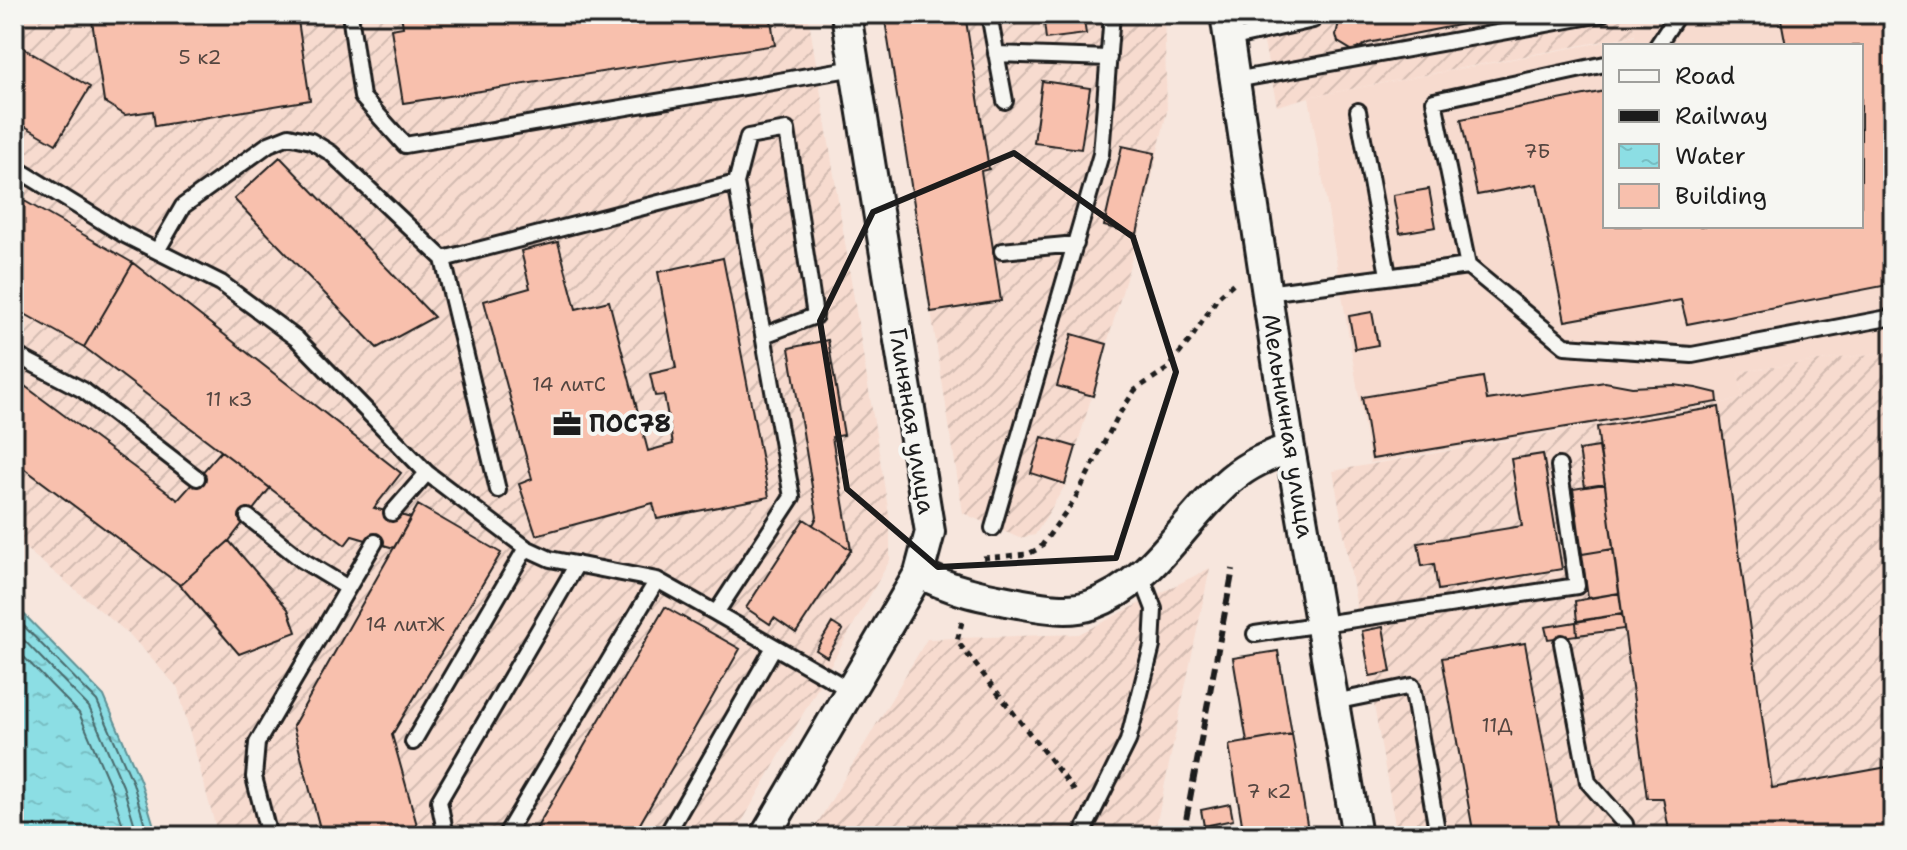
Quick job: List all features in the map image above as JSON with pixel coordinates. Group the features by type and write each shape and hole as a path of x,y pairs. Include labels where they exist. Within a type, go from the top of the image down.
{"street":[{"name":"Глиняная улица","path":"765,836 919,573 930,532 846,14"},
{"name":"Мельничная улица","path":"1227,27 1290,448 1357,836"},
{"path":"919,573 949,588 971,594 1049,608 1090,606 1142,578 1230,480 1257,461 1290,448"}],"lane":[{"path":"350,14 362,97 405,145 855,68"},
{"path":"989,14 1005,101"},
{"path":"993,528 1101,154 1112,14"},
{"path":"1227,27 1313,20 1312,14"},
{"path":"1235,80 1602,14"},
{"path":"1658,44 1678,14"},
{"path":"996,54 1109,58"},
{"path":"1603,64 1434,101 1468,266 1565,346 1692,355 1893,317"},
{"path":"1358,111 1388,275"},
{"path":"716,613 792,497 736,183 748,137 787,130 815,316 764,335"},
{"path":"157,251 183,206 269,144 289,136 311,141 331,153 443,259 498,490"},
{"path":"14,167 123,234 221,283 297,339 427,473 526,548 550,559 657,580 850,690"},
{"path":"443,259 736,183"},
{"path":"1002,251 1076,244"},
{"path":"1265,279 1388,275 1468,266"},
{"path":"14,354 83,390 197,478"},
{"path":"1255,634 1577,586 1559,466"},
{"path":"392,513 427,473"},
{"path":"248,517 302,560 348,588"},
{"path":"269,836 254,777 257,743 375,542"},
{"path":"413,742 526,548"},
{"path":"446,836 439,801 577,564"},
{"path":"1081,836 1128,741 1152,646 1154,609 1142,578"},
{"path":"505,836 657,580"},
{"path":"1562,643 1588,782 1625,824 1627,836"},
{"path":"666,836 774,647"},
{"path":"1334,702 1412,686 1438,836"}],"path":[{"path":"983,558 1028,554 1040,548 1075,499 1135,390 1167,369 1218,297 1241,277 1265,279"},
{"path":"971,594 957,641 1092,814"}],"highlighted area":[{"path":"1014,153 1133,237 1176,372 1116,558 938,567 847,489 820,321 873,212"}],"shaded area":[{"path":"14,14 808,14 890,521 890,560 734,836 218,836 178,688 130,635 14,539"},
{"path":"884,14 1164,14 1167,111 1139,234 1066,484 1035,535 1019,538 963,513"},
{"path":"1258,14 1631,14 1635,35 1309,97 1277,106"},
{"path":"1631,14 1893,14 1893,351 1738,372 1743,398 1723,403 1370,463 1309,97 1635,36"},
{"path":"1893,351 1893,836 1397,836 1333,471 1723,403 1743,398 1738,372"},
{"path":"1210,568 1154,836 810,836 927,639 1079,634"}],"water":[{"path":"14,604 104,696 140,780 157,836 14,836"}],"building":[{"path":"91,14 297,14 310,100 155,126 153,111 125,115 104,102"},
{"path":"401,14 770,14 775,45 403,103 391,29 403,27"},
{"path":"884,14 965,14 989,169 981,171 1001,301 931,312"},
{"path":"1043,14 1083,14 1086,34 1046,39"},
{"path":"1337,14 1514,14 1368,43 1353,51 1338,42"},
{"path":"1780,14 1893,14 1893,284 1687,324 1681,300 1565,321 1537,184 1477,195 1461,119 1603,91 1603,228 1863,228 1863,44 1786,44"},
{"path":"14,43 90,87 56,144 14,120"},
{"path":"1042,81 1090,88 1081,149 1034,143"},
{"path":"1122,146 1155,153 1137,234 1104,226"},
{"path":"280,157 434,317 377,348 234,199"},
{"path":"1429,189 1436,227 1400,233 1393,195"},
{"path":"14,195 133,263 84,347 14,308"},
{"path":"558,242 576,309 609,301 648,451 673,444 664,395 655,396 650,374 676,368 658,272 723,258 769,497 657,519 653,503 536,535 519,484 532,479 484,301 530,288 521,251"},
{"path":"133,263 401,473 374,508 411,518 394,548 352,536 345,545 84,347"},
{"path":"1372,312 1378,345 1355,349 1349,316"},
{"path":"1072,334 1107,344 1093,396 1057,386"},
{"path":"828,340 844,435 832,437 851,550 813,525 817,517 789,348"},
{"path":"1483,377 1487,400 1605,382 1632,387 1674,385 1696,388 1717,393 1718,402 1372,459 1362,397"},
{"path":"14,378 178,500 221,451 270,488 229,541 180,585 14,461"},
{"path":"1719,407 1772,788 1893,766 1893,836 1670,836 1663,798 1647,798 1597,427"},
{"path":"1042,437 1076,447 1065,484 1031,473"},
{"path":"1599,447 1605,484 1585,487 1579,450"},
{"path":"1543,454 1562,569 1438,590 1434,564 1422,566 1418,543 1522,526 1511,459"},
{"path":"1605,484 1613,549 1582,554 1573,489"},
{"path":"418,505 501,553 392,735 420,836 322,836 293,726"},
{"path":"804,519 851,550 796,633 774,618 770,624 746,608"},
{"path":"229,541 288,609 296,632 239,654 180,585"},
{"path":"1613,549 1619,593 1588,598 1582,554"},
{"path":"1619,593 1622,614 1577,621 1575,601"},
{"path":"665,607 740,649 633,836 532,836"},
{"path":"1622,614 1624,629 1577,635 1576,622"},
{"path":"1576,622 1577,635 1548,639 1545,627"},
{"path":"832,623 843,630 827,657 816,650"},
{"path":"1383,627 1391,672 1370,676 1362,631"},
{"path":"1525,643 1560,836 1474,836 1442,658"},
{"path":"1278,651 1292,734 1247,742 1233,658"},
{"path":"1292,734 1309,836 1244,836 1229,745"},
{"path":"1230,804 1233,820 1204,826 1201,810"}],"railway":[{"path":"1183,836 1233,569"}],"place":[{"name":"ПОС78","path":"567,424"}]}
